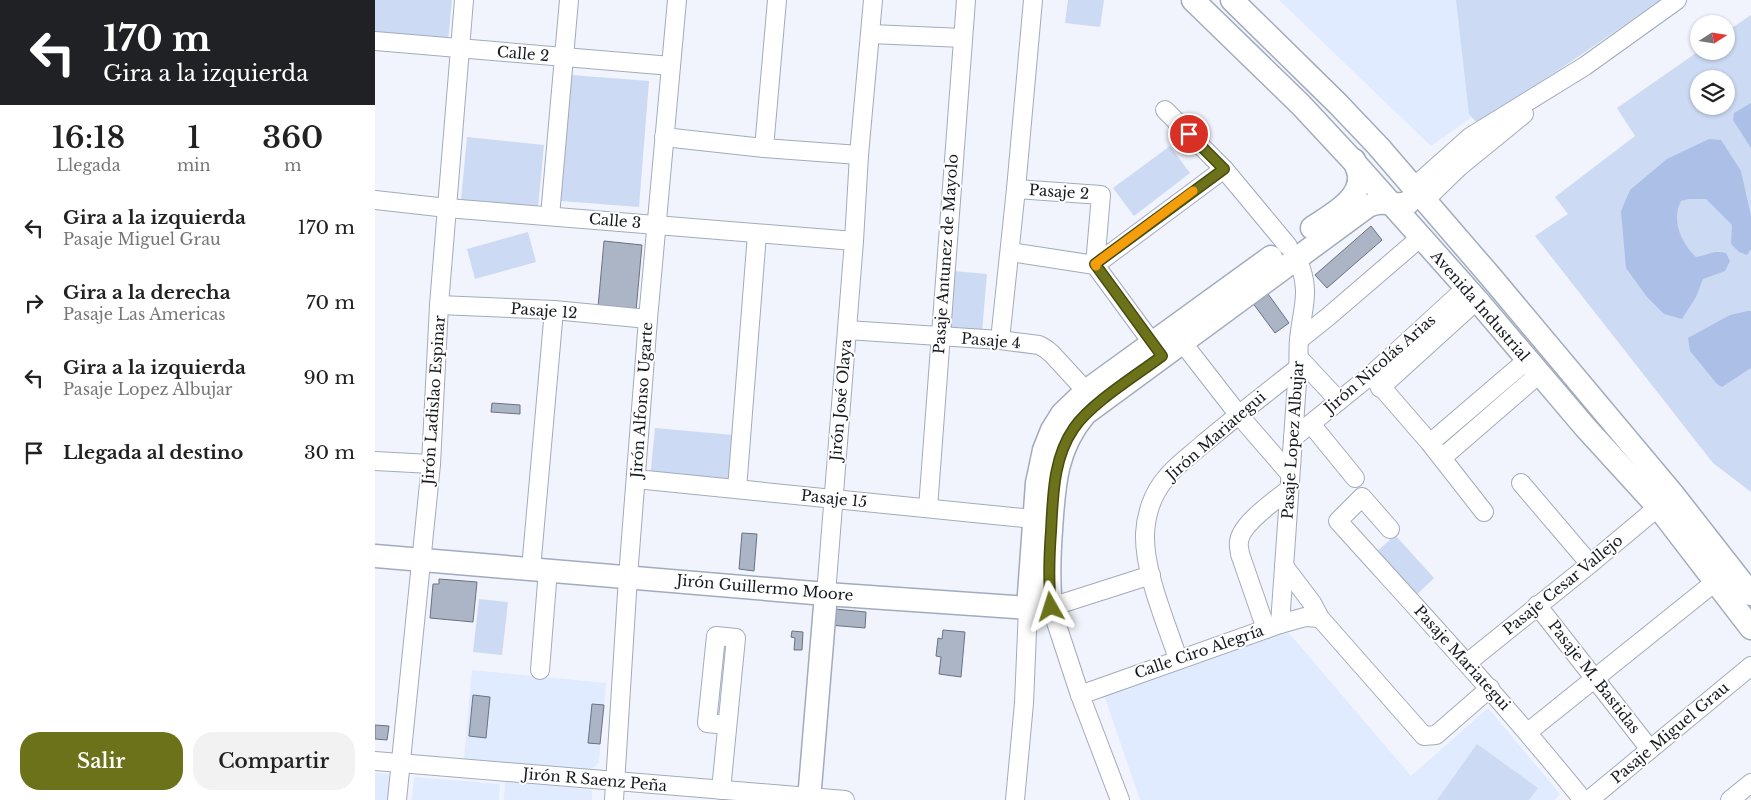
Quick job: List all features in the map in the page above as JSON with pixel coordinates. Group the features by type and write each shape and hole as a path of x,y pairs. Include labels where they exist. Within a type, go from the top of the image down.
{"main road":[{"name":"Avenida Industrial","path":"1193,0 1301,105 1472,294 1585,427 1658,507 1751,628"},
{"name":"Avenida Industrial","path":"1232,0 1379,146 1673,493 1751,594"},
{"path":"1051,607 1048,581 1054,485 1066,441 1074,428 1085,414 1157,349 1182,342 1292,252 1351,200 1358,184 1359,175 1355,163 1356,150 1362,144 1370,143 1379,146"},
{"path":"1028,608 1037,483 1044,450 1052,430 1062,414 1085,390 1157,349 1292,252 1376,202 1390,202 1397,205 1408,203 1419,193"},
{"name":"Jirón Guillermo Moore","path":"375,556 826,594 1028,608 1051,607"},
{"name":"Jirón José Olaya","path":"809,798 826,594"}],"street":[{"name":"Jirón Ladislao Espinar","path":"397,800 431,464 439,305 464,0"},
{"path":"549,216 569,0"},
{"name":"Jirón Alfonso Ugarte","path":"614,800 635,479 677,0"},
{"path":"765,148 777,0"},
{"name":"Jirón José Olaya","path":"826,594 859,155 873,0"},
{"name":"Pasaje Antunez de Mayolo","path":"928,508 966,0"},
{"path":"1000,340 1017,189 1033,0"},
{"path":"1419,193 1459,167 1585,66 1677,0"},
{"path":"871,34 963,38"},
{"name":"Calle 2","path":"375,41 671,66"},
{"name":"Pasaje Lopez Albujar","path":"1165,110 1224,169 1292,252 1302,270 1305,304 1299,355 1284,566 1273,626"},
{"path":"664,137 765,148 859,155"},
{"path":"1010,252 1095,264 1224,169"},
{"name":"Pasaje 2","path":"1017,189 1101,195 1095,264"},
{"name":"Calle 3","path":"375,200 447,208 854,241"},
{"path":"737,489 757,234"},
{"name":"Jirón Mariategui","path":"1178,659 1151,575 1147,554 1145,534 1154,496 1166,478 1176,468 1238,414 1299,355 1329,316 1421,237"},
{"path":"1095,264 1157,349"},
{"path":"1305,289 1329,316"},
{"name":"Jirón Nicolás Arias","path":"1293,438 1339,401 1376,382 1472,294"},
{"name":"Pasaje 12","path":"439,305 553,310 648,319"},
{"path":"540,670 540,570 553,310"},
{"name":"Pasaje 4","path":"847,330 1000,340 1039,345 1046,349 1085,390"},
{"path":"1182,342 1290,482 1247,524 1241,533 1239,543 1240,554 1273,626"},
{"path":"1299,355 1339,401"},
{"path":"1430,443 1533,367"},
{"path":"1442,458 1533,367"},
{"path":"1376,382 1430,443 1484,512"},
{"path":"1311,424 1355,478"},
{"path":"375,461 431,464"},
{"name":"Pasaje 15","path":"635,479 1033,519"},
{"path":"1521,483 1590,564"},
{"name":"Pasaje Mariategui","path":"1390,529 1362,497 1338,521 1421,612 1470,661 1490,688 1583,800"},
{"name":"Pasaje Cesar Vallejo","path":"1470,661 1658,507"},
{"path":"1284,566 1312,603 1320,618 1424,736 1437,735 1490,688"},
{"name":"Jirón Guillermo Moore","path":"1051,607 1151,575"},
{"path":"1528,732 1715,582"},
{"name":"Pasaje M. Bastidas","path":"1537,606 1649,748"},
{"path":"1051,607 1080,694 1120,800"},
{"path":"1015,800 1028,608"},
{"name":"Calle Ciro Alegría","path":"1080,694 1273,626 1305,617 1320,618"},
{"path":"721,790 727,725 707,723 716,636 736,638"},
{"name":"Pasaje Miguel Grau","path":"1589,800 1649,748 1751,666"},
{"name":"Jirón R Saenz Peña","path":"375,761 845,800"},
{"path":"1730,800 1751,783"}],"shaded area":[{"path":"375,0 452,0 448,41 375,34"},
{"path":"1068,0 1104,0 1100,27 1065,23"},
{"path":"1279,0 1637,0 1431,146"},
{"path":"1456,0 1661,0 1484,121 1475,121 1469,114"},
{"path":"1751,15 1751,492 1713,463 1535,236 1568,214 1555,197 1635,136 1617,108 1690,57 1690,60 1735,60 1735,26"},
{"path":"571,75 649,81 639,207 561,201"},
{"path":"1751,103 1751,148 1733,120 1735,112"},
{"path":"467,137 544,145 538,207 461,200"},
{"path":"1709,139 1721,140 1741,171 1751,216 1751,249 1747,255 1739,252 1731,244 1732,225 1706,199 1681,201 1678,208 1677,223 1686,245 1696,257 1713,252 1721,252 1726,253 1730,261 1725,271 1703,279 1696,297 1682,319 1664,314 1647,297 1626,268 1621,211 1630,190 1667,159"},
{"path":"1170,146 1190,173 1134,216 1113,188"},
{"path":"528,232 536,262 475,279 467,249"},
{"path":"953,271 987,274 982,332 949,329"},
{"path":"1751,311 1751,368 1722,387 1717,384 1690,351 1688,338 1730,315"},
{"path":"655,428 733,435 729,486 650,479"},
{"path":"1395,535 1434,578 1411,600 1371,557"},
{"path":"479,599 508,602 502,655 473,652"},
{"path":"1288,632 1411,776 1488,708 1560,794 1555,800 1140,800 1104,695"},
{"path":"472,670 606,683 599,761 596,766 589,769 464,759"},
{"path":"1477,744 1538,788 1529,800 1437,800"},
{"path":"375,773 388,774 393,780 391,800 375,800"},
{"path":"414,777 500,784 499,800 412,800"},
{"path":"505,781 592,790 592,800 504,800"}],"building":[{"path":"1371,226 1382,240 1327,288 1315,275"},
{"path":"604,241 642,245 636,311 598,307"},
{"path":"1263,287 1289,323 1275,333 1249,298"},
{"path":"492,403 520,405 520,414 491,412"},
{"path":"742,533 757,534 754,571 739,569"},
{"path":"439,579 477,582 473,622 430,618 433,584 439,584"},
{"path":"835,609 866,612 865,628 829,625"},
{"path":"943,630 965,632 961,677 939,674 941,657 936,656 938,638 942,639"},
{"path":"792,631 803,632 802,650 794,650 795,638 791,637"},
{"path":"473,695 490,697 486,738 469,736"},
{"path":"592,704 604,705 600,744 588,743"},
{"path":"375,725 389,726 387,740 375,739"}],"slow traffic":[{"path":"1096,266 1095,264 1193,191"}],"route":[{"path":"1051,607 1048,581 1054,485 1066,441 1085,414 1162,356 1095,264 1224,169 1189,134"}]}
